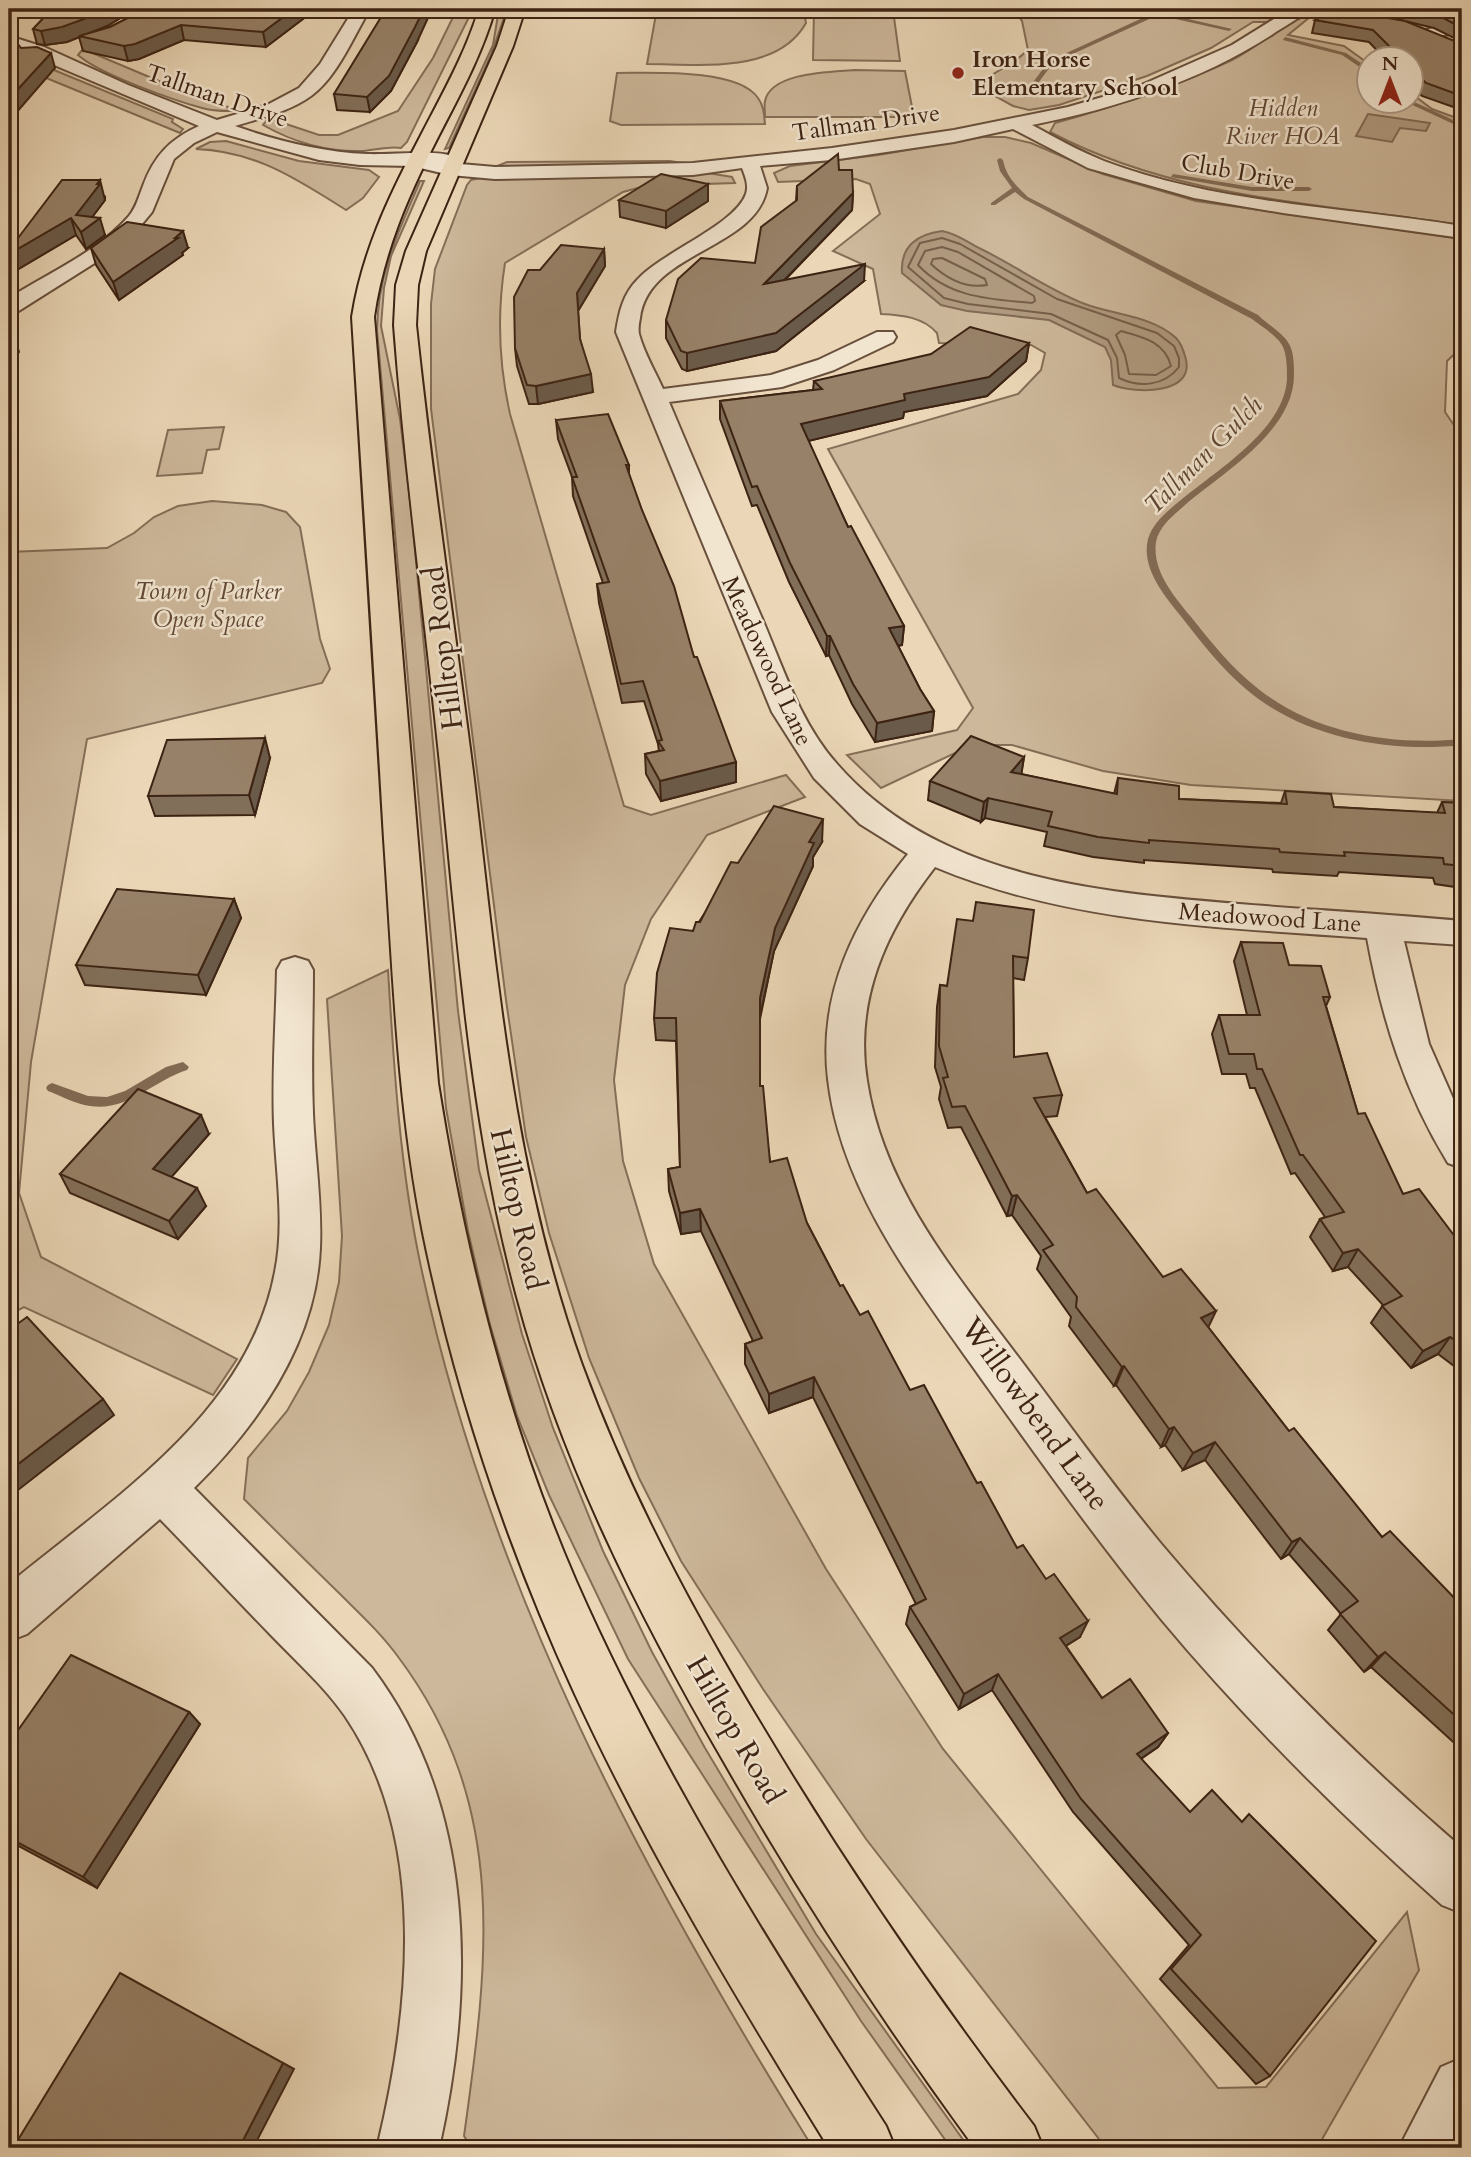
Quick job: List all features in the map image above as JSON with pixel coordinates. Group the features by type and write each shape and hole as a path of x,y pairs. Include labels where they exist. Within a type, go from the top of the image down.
{"main road":[{"path":"441,163 486,9"},
{"path":"441,163 505,46 517,9"},
{"name":"Hilltop Road","path":"441,163 382,238 367,281 363,317 419,1083 435,1189 463,1318 505,1457 586,1661 706,1888 798,2045 864,2148"},
{"name":"Hilltop Road","path":"441,163 410,273 405,311 407,344 488,1060 505,1167 540,1303 585,1430 643,1563 682,1638 750,1757 852,1923 910,2009 1012,2148"}],"street":[{"path":"9,307 125,230 145,207 167,155 184,142 283,103 309,88 362,9"},
{"name":"Tallman Drive","path":"9,41 137,95 222,126 318,155 441,163 487,173 600,173 714,168 749,161 852,151 1016,124 1090,107 1154,87 1238,49 1308,9"},
{"path":"1453,46 1420,32 1462,26"},
{"path":"16,61 71,46"},
{"name":"Club Drive","path":"1016,124 1090,162 1186,191 1277,207 1462,232"},
{"name":"Meadowood Lane","path":"749,161 758,191 750,207 735,220 657,271 639,290 626,322 629,341 799,737 822,770 877,821 928,852 1010,883 1097,903 1462,933"},
{"path":"654,397 774,382 826,365 885,337"},
{"name":"Willowbend Lane","path":"928,852 880,915 858,963 847,999 844,1036 849,1091 863,1147 881,1187 919,1251 968,1323 1145,1561 1231,1660 1334,1769 1462,1885"},
{"path":"1383,927 1401,1014 1420,1075 1462,1152"},
{"path":"9,1616 162,1488 211,1441 250,1392 275,1349 290,1303 299,1242 293,1101 295,970"},
{"path":"162,1488 335,1664 372,1712 405,1781 426,1850 435,1968 426,2065 408,2148"},
{"path":"1430,2148 1462,2088"}],"green space":[{"path":"457,9 473,9 407,142 401,148 350,151 323,148 298,141 263,125 268,118 319,135 338,135 398,111 433,58"},
{"path":"499,9 507,9 491,55 449,148 445,149 493,45"},
{"path":"1013,9 1288,9 1267,22 1253,22 1211,48 1147,76 1059,105 1029,110 1013,106 975,85 1028,50 1022,21"},
{"path":"814,10 893,10 900,61 813,60"},
{"path":"804,12 806,23 793,40 756,59 712,65 647,64 656,14"},
{"name":"Hidden River HOA","path":"1311,15 1319,16 1310,17 1288,35 1344,46 1356,55 1356,116 1426,116 1426,104 1462,120 1462,225 1304,204 1200,186 1099,155 1050,132 1055,123 1145,95 1211,70 1242,55 1301,18"},
{"path":"83,49 192,95 240,111 207,109 137,86 88,62 78,55"},
{"path":"9,70 54,70 173,119 172,122 183,129 180,133 39,75"},
{"path":"854,70 905,71 913,112 902,117 765,117 765,101 770,91 778,84 803,75"},
{"path":"617,73 692,74 732,81 748,88 758,98 763,107 765,124 621,125 610,121"},
{"path":"983,137 1005,137 1031,143 1103,174 1196,201 1462,239 1462,347 1447,361 1445,412 1462,437 1462,801 1191,785 1103,771 1012,745 972,745 881,788 847,755 957,730 973,708 828,449 1018,394 1041,370 1045,353 1031,345 939,343 937,333 919,320 881,314 873,269 833,251 880,214 870,184 856,179 778,182 774,173 790,166 878,155"},
{"path":"226,141 299,161 369,170 379,177 363,198 346,210 293,178 256,161 217,151 196,149 210,142"},
{"path":"670,161 688,164 495,167 507,162"},
{"path":"708,173 732,177 735,183 645,186 623,192 505,263 500,320 503,377 510,414 624,806 651,815 786,775 805,797 707,835 651,919 625,985 614,1080 623,1161 654,1264 826,1569 943,1749 1218,2088 1266,2087 1407,1912 1419,1970 1317,2148 1106,2148 866,1839 763,1689 681,1561 639,1478 589,1358 549,1233 526,1137 506,1000 431,409 431,304 435,269 471,180 489,176"},
{"path":"420,181 424,181 391,256 384,288 381,326 400,419 412,518 458,1011 479,1170 522,1334 553,1428 603,1551 652,1652 705,1748 816,1934 969,2148 951,2148 861,2021 628,1659 549,1495 517,1416 489,1321 468,1231 446,1108 377,330 385,271"},
{"path":"224,427 219,449 207,450 202,473 157,476 168,430"},
{"name":"Town of Parker Open Space","path":"212,501 262,505 286,512 300,527 320,639 330,669 322,683 87,739 31,1062 19,1193 41,1257 237,1359 213,1395 24,1307 9,1315 9,552 107,548 134,533 154,517 178,506"},
{"path":"388,970 399,1119 414,1230 450,1385 487,1501 530,1614 578,1724 632,1833 689,1940 813,2148 472,2148 464,2136 480,2010 483,1948 482,1888 475,1829 459,1771 435,1714 392,1649 244,1499 248,1458 287,1411 309,1372 329,1325 339,1282 342,1236 327,999"}],"water":[{"path":"1367,116 1430,123 1426,131 1400,128 1392,142 1356,136"},
{"path":"942,231 962,238 1085,304 1145,320 1167,331 1181,344 1185,356 1187,369 1182,378 1174,385 1149,390 1113,385 1111,360 1105,347 1049,320 967,311 941,305 902,273 902,264 907,249 918,238"}],"building":[{"path":"52,9 108,9 62,27 41,31 33,29"},
{"path":"141,9 294,9 263,32 181,25 124,46 79,36 110,27"},
{"path":"386,9 424,9 389,76 367,97 334,94"},
{"path":"1337,9 1405,21 1462,44 1462,96 1426,83 1426,46 1389,46 1373,30 1315,20"},
{"path":"1409,9 1462,9 1462,28 1438,15"},
{"path":"18,44 21,48 37,47 51,53 9,99 9,54"},
{"path":"838,154 839,170 852,170 853,193 764,284 865,264 776,333 687,353 681,351 666,320 678,279 701,258 755,263 761,227 797,200 797,186"},
{"path":"661,174 708,184 666,211 619,200"},
{"path":"62,180 100,180 97,184 100,184 76,215 100,218 81,232 71,218 9,254 9,250"},
{"path":"127,222 183,231 175,238 178,238 113,282 91,248"},
{"path":"561,245 604,249 577,293 580,339 591,374 536,386 527,385 515,348 514,297 528,270 540,270"},
{"path":"970,327 1029,343 989,377 904,394 905,400 801,424 848,527 851,526 904,626 889,628 934,711 877,723 853,684 790,563 757,486 752,487 720,401 822,389 814,381 931,354"},
{"path":"608,414 629,465 626,465 642,510 674,586 694,657 697,657 736,762 660,781 645,754 664,750 658,741 662,740 643,681 621,684 597,584 609,582 572,477 577,477 556,420"},
{"path":"971,736 1024,757 1011,772 1117,794 1118,778 1179,786 1179,799 1287,804 1285,791 1331,794 1334,807 1445,813 1442,802 1462,803 1462,866 1444,864 1443,858 1344,852 1345,856 1149,840 1149,843 1098,837 1048,826 1052,812 988,798 984,802 930,781"},
{"path":"265,738 249,795 148,796 167,740"},
{"path":"774,806 823,819 809,842 814,843 775,928 760,998 760,1086 763,1086 770,1162 787,1158 807,1223 840,1286 843,1285 860,1315 868,1311 910,1390 924,1385 977,1483 981,1482 1017,1548 1023,1545 1046,1579 1054,1574 1088,1621 1060,1638 1102,1698 1130,1679 1168,1733 1137,1754 1190,1812 1212,1790 1242,1822 1249,1814 1376,1941 1270,2076 1171,1969 1201,1935 1081,1799 998,1674 964,1694 910,1607 926,1599 814,1377 769,1394 745,1344 762,1338 700,1209 680,1213 668,1169 680,1167 676,1018 654,1018 657,973 670,928 693,931 731,862 738,863"},
{"path":"117,889 234,899 198,975 76,965"},
{"path":"976,902 1034,910 1028,958 1013,956 1014,1057 1047,1053 1062,1095 1034,1098 1087,1193 1096,1189 1163,1277 1181,1269 1216,1311 1201,1318 1289,1431 1294,1428 1382,1537 1390,1531 1462,1606 1462,1722 1385,1652 1378,1657 1340,1614 1358,1601 1300,1538 1292,1542 1215,1442 1193,1453 1174,1427 1169,1429 1124,1366 1122,1367 1076,1307 1077,1297 1043,1250 1053,1245 1017,1195 1012,1196 965,1106 952,1107 943,1078 948,1077 939,1046 940,985 947,986 957,919 973,921"},
{"path":"1241,942 1283,943 1289,965 1321,966 1330,997 1323,997 1358,1114 1365,1113 1403,1194 1419,1189 1462,1246 1462,1345 1450,1337 1423,1351 1382,1306 1402,1296 1358,1249 1343,1253 1320,1219 1344,1212 1303,1155 1300,1155 1262,1069 1257,1069 1254,1054 1229,1054 1219,1015 1260,1015"},
{"path":"138,1089 201,1115 153,1169 197,1188 169,1221 60,1174"},
{"path":"27,1317 103,1399 9,1471 9,1330"},
{"path":"71,1655 189,1712 83,1877 9,1838 9,1743"},
{"path":"120,1973 283,2063 239,2148 13,2148"}],"waterway":[{"path":"914,9 920,9"},
{"name":"Tallman Gulch","path":"1157,13 1166,9"},
{"name":"Tallman Gulch","path":"1025,97 1048,66 1062,57 1157,13"},
{"path":"1157,13 1229,29"},
{"path":"1285,39 1344,54 1356,62"},
{"path":"1426,110 1462,126"},
{"name":"Tallman Gulch","path":"1000,160 1006,176 1026,198 1255,317 1286,344 1290,384 1287,399 1276,419 1252,446 1172,512 1153,536 1151,552 1156,573 1180,609 1239,678 1277,707 1297,717 1342,733 1392,743 1462,742"},
{"path":"1173,176 1252,189 1309,189"},
{"path":"993,204 1015,189"},
{"path":"52,1088 88,1101 107,1102 130,1094 160,1075 183,1067"}],"place":[{"name":"Iron Horse Elementary School","path":"958,73"}]}
